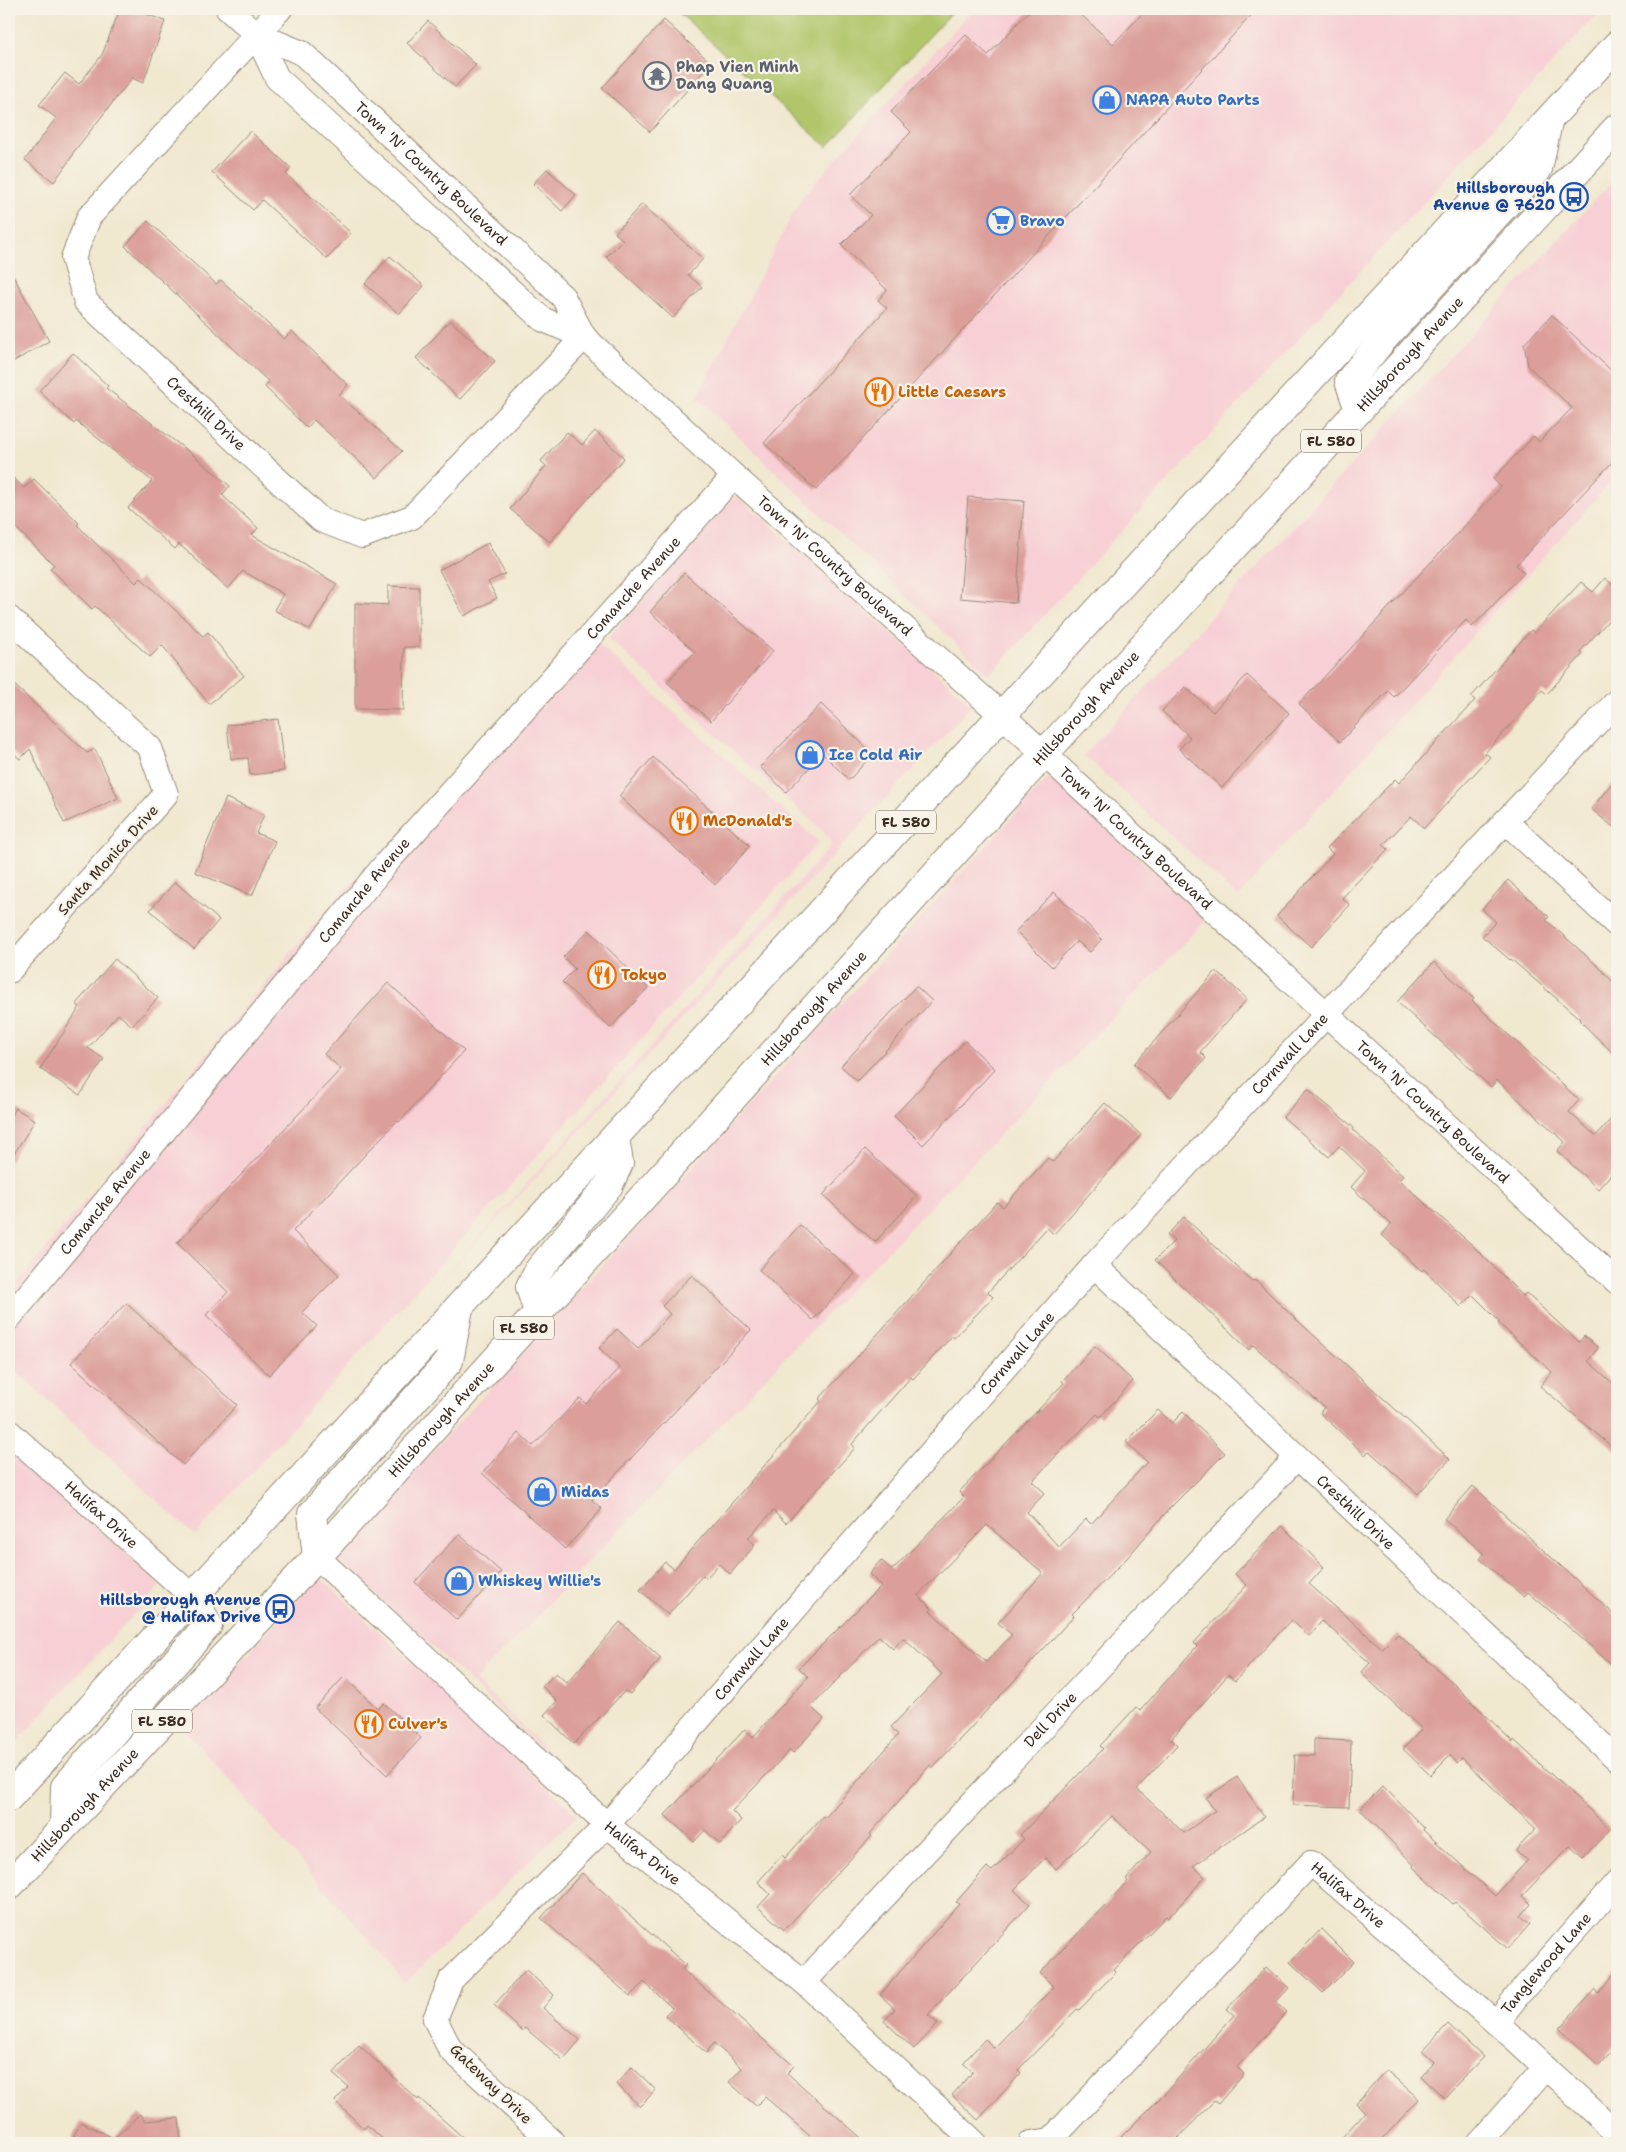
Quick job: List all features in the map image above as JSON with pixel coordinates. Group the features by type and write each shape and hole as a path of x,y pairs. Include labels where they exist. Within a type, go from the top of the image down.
{"main road":[{"name":"FL 580","path":"9,1797 1617,45"},
{"path":"1359,410 1349,381 1384,338 1538,169 1548,121"},
{"name":"Hillsborough Avenue","path":"9,1886 317,1557 1044,754 1617,128"},
{"path":"538,1312 530,1287 538,1271 609,1185 619,1164 615,1138"},
{"path":"317,1557 312,1514 449,1361 459,1308"},
{"path":"64,1826 65,1787 208,1625 193,1597"}],"street":[{"name":"Town 'N' Country Boulevard","path":"228,9 256,34 302,53 563,296 584,337"},
{"name":"Cresthill Drive","path":"280,9 89,217 73,258 86,302 321,520 362,536 412,516 584,337"},
{"name":"Town 'N' Country Boulevard","path":"256,34 277,78 542,319 584,337 734,476 1003,716 1617,1282"},
{"name":"Comanche Avenue","path":"9,1318 389,860 734,476"},
{"name":"Santa Monica Drive","path":"9,618 150,748 166,794 9,971"},
{"name":"Cornwall Lane","path":"435,2019 451,1980 606,1825 1094,1266 1617,701"},
{"path":"1504,821 1617,925"},
{"name":"Cresthill Drive","path":"1094,1266 1617,1758"},
{"name":"Halifax Drive","path":"9,1432 193,1597"},
{"name":"Dell Drive","path":"804,1982 1296,1456"},
{"name":"Halifax Drive","path":"317,1557 606,1825 804,1982 975,2143"},
{"name":"Halifax Drive","path":"1031,2143 1051,2140 1311,1863 1546,2067 1617,2133"},
{"name":"Tanglewood Lane","path":"1496,2023 1518,1995 1617,1882"},
{"name":"Gateway Drive","path":"435,2019 450,2049 554,2143"},
{"path":"1479,2143 1546,2067"}],"shaded area":[{"path":"973,9 1602,9 989,675 697,397 802,197"},
{"path":"1617,176 1617,475 1238,897 1084,755"},
{"path":"736,495 972,705 424,1299 830,847 830,840 826,834 608,638"},
{"path":"595,641 819,842 195,1536 9,1364 9,1293 332,903"},
{"path":"1050,776 1206,920 475,1680 595,1798 336,1557"},
{"path":"9,1449 161,1585 9,1750"},
{"path":"319,1576 577,1815 404,1984 387,1960 182,1726"}],"green space":[{"path":"675,9 955,9 827,147"}],"building":[{"path":"120,9 132,9 165,21 143,83 132,78 72,154 54,182 25,160 56,118 39,105 65,73 79,84 102,55"},
{"path":"1031,9 1075,9 1113,44 1147,9 1257,9 816,490 764,443 887,308 878,300 887,290 841,245 871,215 850,195 911,132 891,112 966,35 988,55"},
{"name":"Phap Vien Minh Dang Quang","path":"664,20 711,63 650,132 602,88"},
{"path":"428,21 476,65 455,87 407,43"},
{"path":"250,131 291,168 286,174 351,233 327,259 262,200 253,210 212,172"},
{"path":"547,169 576,195 562,211 533,184"},
{"path":"642,204 703,259 688,275 702,287 673,318 606,257 623,240 615,233"},
{"path":"148,221 216,284 221,280 284,339 292,331 348,385 339,395 402,451 377,478 314,420 307,428 265,387 269,382 125,246"},
{"path":"390,256 424,286 399,314 365,284"},
{"path":"9,268 49,341 9,364"},
{"path":"1552,315 1617,376 1617,457 1516,565 1524,573 1472,627 1466,620 1394,697 1388,691 1340,742 1299,704 1501,487 1493,479 1534,436 1539,442 1572,408 1528,366 1524,344"},
{"path":"450,320 495,361 460,399 416,358"},
{"path":"73,353 108,386 106,388 230,486 222,495 258,528 252,535 337,584 310,630 274,610 283,594 243,571 228,589 179,544 175,549 128,508 152,481 76,421 74,424 39,391"},
{"path":"595,431 624,458 550,542 510,509 546,466 541,461 567,432 582,445"},
{"path":"9,474 24,488 34,479 79,523 77,525 136,583 141,578 203,636 208,632 244,676 209,704 162,645 150,657 95,606 92,609 50,568 54,565 9,521"},
{"path":"968,497 1024,501 1016,603 960,598"},
{"path":"488,543 505,574 488,582 497,598 464,616 439,570"},
{"path":"684,573 773,651 711,721 667,682 695,652 650,612"},
{"path":"1605,578 1617,589 1617,611 1580,652 1583,654 1547,694 1542,690 1485,753 1490,757 1424,828 1411,816 1383,845 1388,849 1342,898 1350,905 1311,947 1277,916 1333,854 1327,848 1395,779 1399,783 1475,700 1471,697 1531,630 1534,633 1581,582 1593,592"},
{"path":"388,586 419,587 419,647 404,647 403,710 355,709 355,603 388,605"},
{"path":"1247,675 1289,713 1222,788 1179,749 1190,737 1162,711 1185,687 1213,712"},
{"path":"9,680 87,753 95,749 118,798 64,823 30,749 20,759 9,749"},
{"path":"821,704 873,754 849,780 823,754 786,792 760,767"},
{"path":"278,719 284,771 250,775 248,758 231,759 227,725"},
{"name":"McDonald's","path":"653,757 750,846 715,885 619,796"},
{"path":"1617,777 1617,830 1591,809"},
{"path":"226,798 264,815 256,833 275,841 252,896 195,872"},
{"path":"1508,880 1549,917 1546,920 1600,968 1617,986 1617,1057 1580,1019 1482,936 1496,922 1482,909"},
{"path":"175,882 219,920 194,949 150,910"},
{"path":"1054,892 1102,939 1090,952 1077,941 1052,967 1016,931"},
{"name":"Tokyo","path":"589,930 648,988 610,1028 562,982 575,969 563,957"},
{"path":"115,959 158,998 132,1026 118,1014 88,1048 104,1059 80,1095 40,1069 80,1007 76,1004"},
{"path":"1434,962 1474,999 1472,1001 1579,1100 1569,1112 1596,1136 1617,1112 1617,1168 1598,1189 1557,1151 1565,1142 1497,1080 1491,1087 1397,1002"},
{"path":"1216,971 1247,999 1200,1052 1206,1058 1171,1097 1134,1064"},
{"path":"388,983 464,1051 399,1122 397,1121 293,1231 339,1275 302,1312 317,1326 269,1375 206,1315 228,1292 177,1243 341,1069 324,1054"},
{"path":"916,986 932,1001 857,1081 841,1066"},
{"path":"965,1041 995,1069 923,1145 894,1116"},
{"path":"1308,1089 1354,1128 1353,1130 1403,1176 1399,1180 1471,1244 1523,1296 1526,1293 1579,1342 1584,1336 1598,1348 1588,1361 1617,1387 1617,1451 1540,1386 1552,1372 1498,1323 1500,1322 1473,1295 1461,1307 1424,1269 1422,1271 1382,1235 1391,1224 1351,1187 1365,1171 1339,1146 1329,1157 1283,1117"},
{"path":"1105,1103 1141,1135 1054,1234 1047,1228 988,1292 993,1297 954,1338 952,1336 913,1379 911,1377 852,1444 855,1448 786,1523 773,1511 748,1538 755,1545 730,1574 719,1564 706,1578 703,1575 668,1615 640,1590 665,1562 674,1569 821,1401 819,1399 997,1202 1003,1207 1048,1158 1053,1162"},
{"path":"15,1108 35,1120 9,1162 9,1119"},
{"path":"865,1149 917,1196 875,1242 823,1195"},
{"path":"1184,1217 1252,1281 1254,1280 1260,1284 1286,1310 1450,1459 1418,1494 1369,1451 1365,1455 1320,1413 1324,1407 1253,1345 1249,1350 1155,1260 1174,1241 1167,1235"},
{"path":"800,1225 855,1274 813,1320 759,1270"},
{"path":"692,1275 751,1330 592,1500 602,1509 565,1549 482,1473 519,1433 533,1446 580,1398 586,1404 620,1368 599,1348 617,1329 638,1349 670,1314 662,1306"},
{"path":"126,1303 237,1405 183,1465 71,1363"},
{"path":"1095,1346 1133,1381 1100,1417 1097,1414 1032,1481 1045,1493 1027,1512 1059,1547 1086,1519 1091,1524 1147,1462 1126,1442 1158,1410 1172,1423 1183,1412 1225,1453 1169,1509 1127,1558 1072,1614 1074,1616 964,1735 932,1768 930,1765 870,1834 872,1836 784,1930 758,1907 770,1894 758,1882 782,1855 785,1858 823,1816 825,1818 898,1735 891,1727 942,1674 903,1638 893,1649 879,1636 811,1707 824,1719 793,1753 790,1750 732,1811 741,1820 720,1844 705,1830 694,1842 665,1815 745,1729 753,1737 808,1677 799,1668 881,1586 869,1574 881,1560 892,1570 964,1497 959,1492 1064,1383 1062,1381","holes":["987,1525 1043,1573 998,1623 1012,1635 986,1662 930,1611 932,1609 918,1595"]},
{"path":"1473,1486 1617,1617 1617,1669 1528,1592 1524,1597 1480,1559 1484,1554 1444,1519"},
{"path":"1282,1526 1324,1567 1309,1584 1383,1649 1398,1634 1457,1687 1513,1742 1514,1740 1610,1829 1583,1858 1570,1846 1522,1896 1531,1904 1521,1916 1530,1924 1508,1949 1455,1902 1453,1904 1413,1867 1414,1865 1360,1809 1383,1786 1424,1828 1423,1830 1495,1896 1527,1861 1516,1850 1536,1829 1462,1758 1457,1763 1450,1755 1430,1775 1403,1749 1422,1729 1361,1673 1370,1663 1322,1621 1309,1636 1291,1620 1235,1681 1228,1675 1171,1739 1177,1745 1137,1789 1184,1833 1215,1811 1206,1798 1237,1777 1264,1817 1193,1866 1205,1877 1168,1918 1166,1916 1114,1970 1116,1972 1018,2070 1021,2073 978,2120 952,2095 973,2072 963,2063 985,2039 994,2048 1054,1987 1040,1973 1128,1881 1126,1879 1151,1852 1112,1816 1056,1869 1045,1858 1014,1890 1030,1904 928,2015 938,2024 914,2049 884,2021 895,2009 880,1995 959,1904 956,1902 987,1867 992,1871 1024,1839 1020,1835 1103,1749 1100,1746 1136,1707 1140,1711 1197,1646 1194,1643 1247,1585 1235,1574"},
{"path":"459,1534 501,1572 457,1620 415,1582"},
{"path":"620,1622 661,1658 630,1694 625,1691 574,1744 544,1715 557,1701 542,1686 556,1673 567,1683"},
{"name":"Culver's","path":"344,1677 378,1709 384,1703 421,1738 387,1775 315,1708"},
{"path":"1314,1739 1351,1741 1349,1807 1293,1805 1295,1755 1314,1756"},
{"path":"582,1873 686,1965 682,1969 794,2066 787,2073 867,2143 818,2143 765,2097 756,2106 729,2082 742,2068 714,2043 706,2053 665,2015 672,2008 644,1982 630,1996 541,1918"},
{"path":"1321,1929 1354,1962 1323,1993 1290,1962"},
{"path":"1266,1967 1289,1988 1276,2002 1287,2012 1237,2067 1244,2074 1218,2104 1214,2101 1173,2143 1115,2143 1166,2092 1234,2015 1227,2009"},
{"path":"526,1970 554,1995 543,2008 580,2040 563,2060 525,2028 522,2031 494,2005"},
{"path":"1617,1971 1617,2044 1598,2065 1559,2028 1595,1989 1598,1993"},
{"path":"1448,2024 1483,2057 1444,2098 1421,2076 1434,2062 1422,2051"},
{"path":"359,2045 418,2100 419,2098 469,2143 387,2143 367,2125 364,2129 335,2101 348,2087 333,2074"},
{"path":"632,2067 656,2090 640,2106 616,2084"},
{"path":"1386,2070 1419,2099 1379,2143 1337,2143 1365,2112 1356,2103"},
{"path":"140,2114 145,2121 179,2118 181,2143 70,2143 81,2122 114,2138"}],"place":[{"name":"Phap Vien Minh Dang Quang","path":"657,76"},
{"name":"NAPA Auto Parts","path":"1107,100"},
{"name":"Hillsborough Avenue @ 7620","path":"1574,197"},
{"name":"Bravo","path":"1001,221"},
{"name":"Little Caesars","path":"879,392"},
{"name":"Ice Cold Air","path":"810,755"},
{"name":"McDonald's","path":"684,821"},
{"name":"Tokyo","path":"602,975"},
{"name":"Midas","path":"542,1492"},
{"name":"Whiskey Willie's","path":"459,1581"},
{"name":"Hillsborough Avenue @ Halifax Drive","path":"280,1609"},
{"name":"Culver's","path":"369,1724"}]}
